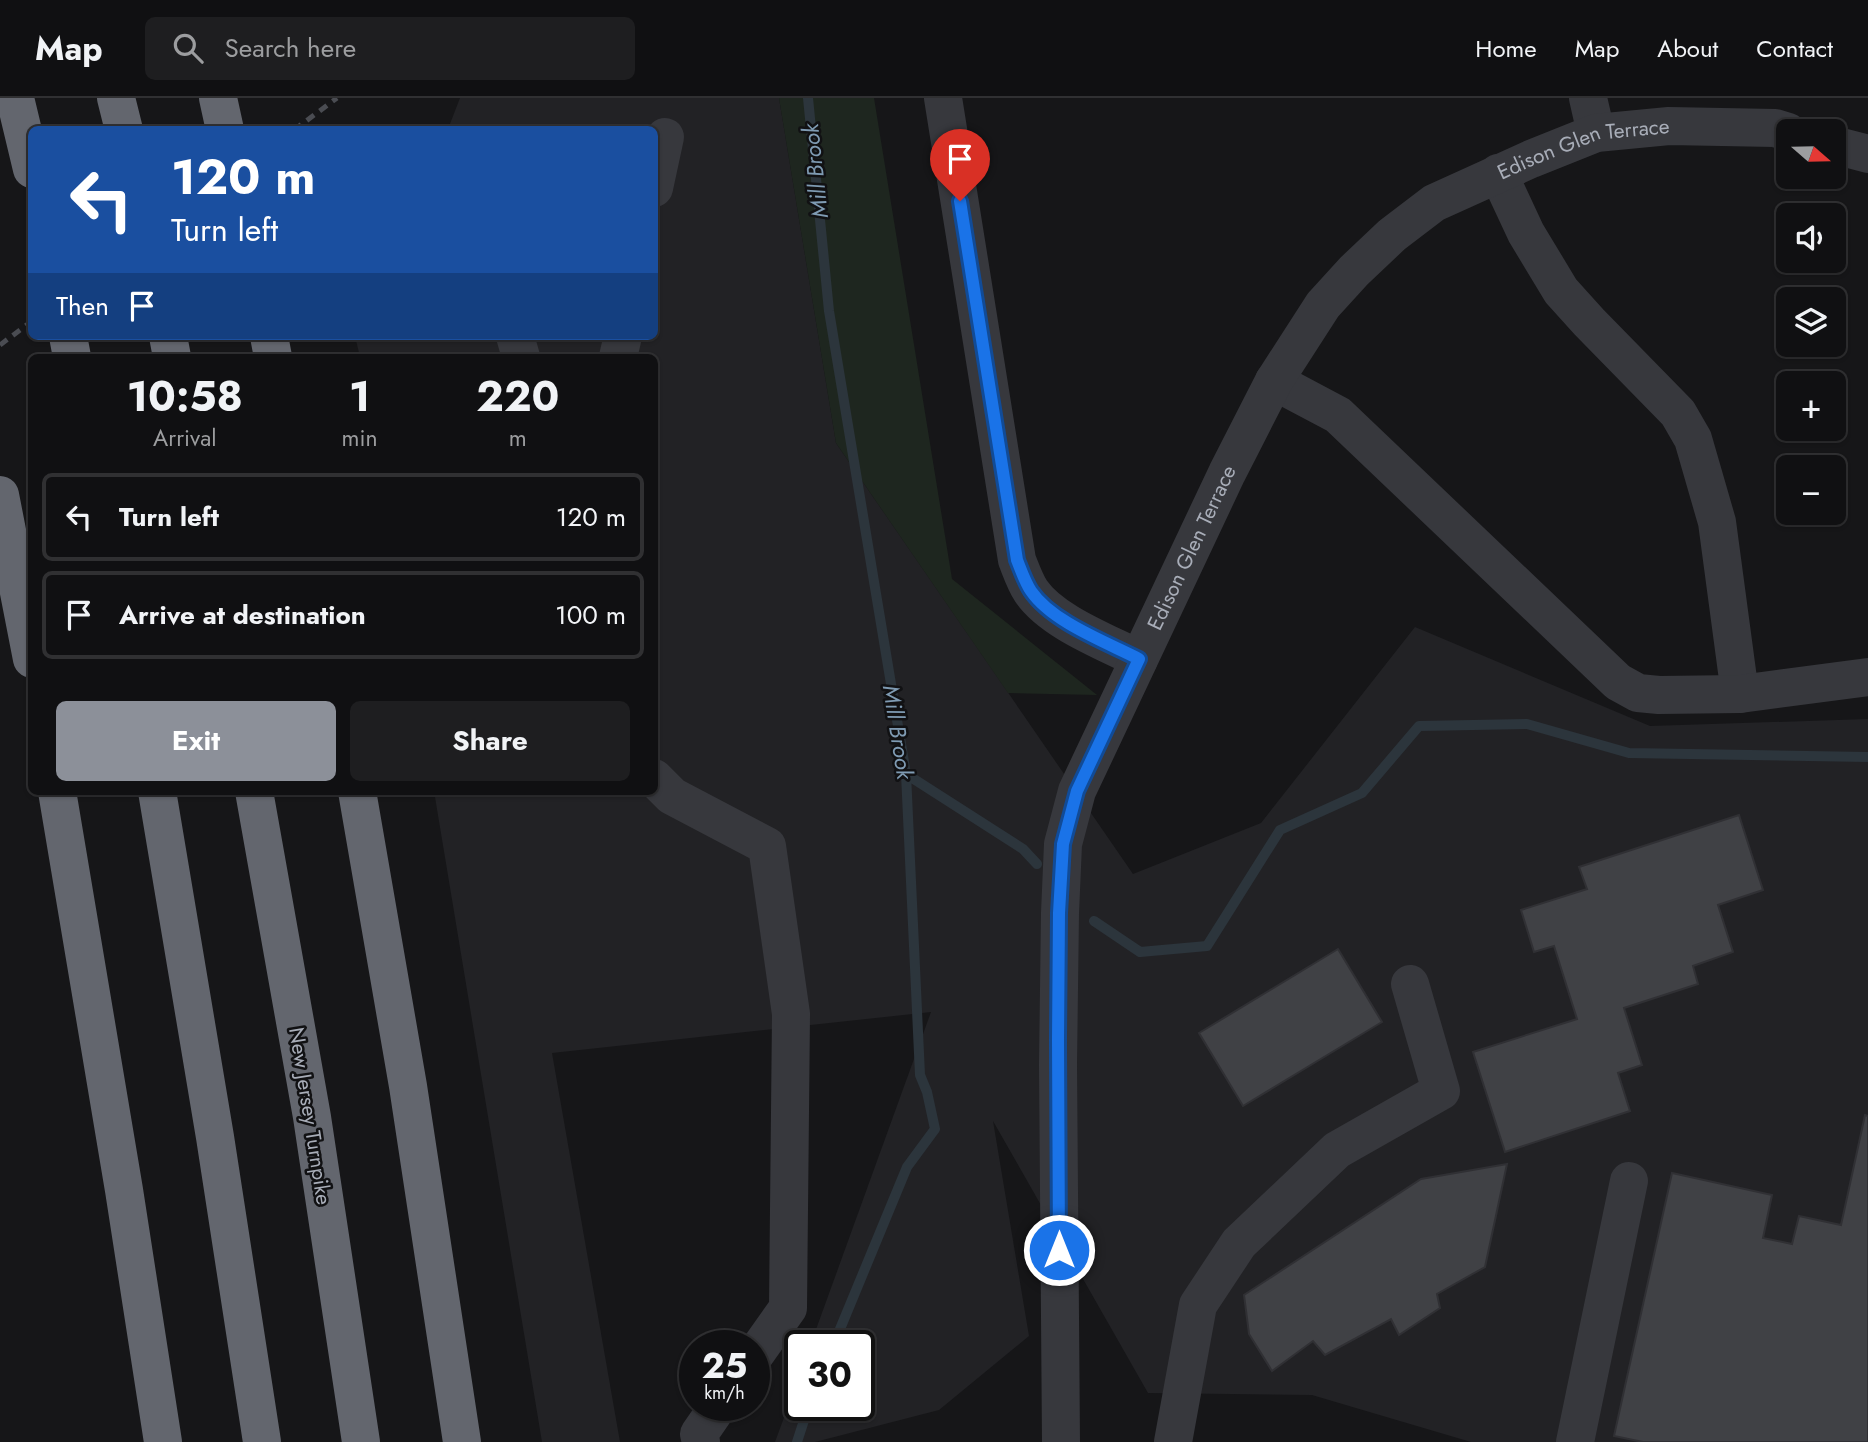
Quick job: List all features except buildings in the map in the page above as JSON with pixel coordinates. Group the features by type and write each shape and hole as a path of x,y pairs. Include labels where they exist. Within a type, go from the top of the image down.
{"highway":[{"path":"15,98 28,152"},
{"path":"116,98 123,126"},
{"path":"218,98 224,126"},
{"path":"0,495 28,638"},
{"path":"58,795 122,1177 163,1442"},
{"path":"158,795 215,1137 262,1442"},
{"name":"New Jersey Turnpike","path":"255,795 312,1117 361,1442"},
{"path":"358,795 408,1086 462,1442"}],"street":[{"path":"943,98 1017,560 1031,591 1048,608 1070,624 1139,659"},
{"name":"Edison Glen Terrace","path":"1061,1442 1058,1065 1059,913 1063,844 1077,791 1227,473 1275,381 1323,305 1392,235 1434,203 1498,173 1592,116 1669,126 1776,119"},
{"path":"658,169 665,137"},
{"path":"1846,148 1868,154"},
{"path":"1498,173 1526,233 1561,291 1678,413 1693,439 1717,522 1740,694"},
{"path":"1275,381 1338,415 1618,682 1638,693 1740,694 1868,677"},
{"path":"658,782 672,796 767,846 791,1014 788,1308 770,1333"},
{"path":"1173,1442 1198,1305 1240,1243 1337,1150 1441,1091 1410,984"},
{"path":"1575,1442 1629,1181"},
{"path":"701,1442 699,1434 708,1421"}],"shaded area":[{"path":"460,98 779,98 836,443 1133,874 1261,823 1415,627 1650,726 1868,719 1868,1442 1471,1442 1312,1395 1148,1393 993,1121 1029,1336 939,1410 815,1442 775,1442 784,1418 784,1421 875,1421 875,1330 816,1330 931,1012 552,1053 620,1442 542,1442 435,795 658,795 658,354 359,354 356,340 658,340 658,126 449,126"},
{"path":"779,98 874,98 952,579 1097,695 1008,693 836,443"}],"waterway":[{"name":"Mill Brook","path":"808,98 829,311 906,774 920,1075 927,1092 935,1129 907,1167 840,1330"},
{"path":"1094,921 1140,952 1207,946 1280,830 1362,793 1419,726 1527,724 1629,753 1868,757"},
{"path":"906,774 1023,849 1037,864"},
{"name":"Mill Brook","path":"797,1442 804,1421"}],"railway":[{"path":"299,126 337,98"},
{"path":"0,345 28,324"}],"route":[{"path":"960,201 1017,560 1031,591 1048,608 1070,624 1139,659 1077,791 1063,844 1059,913 1059,1250"}]}
